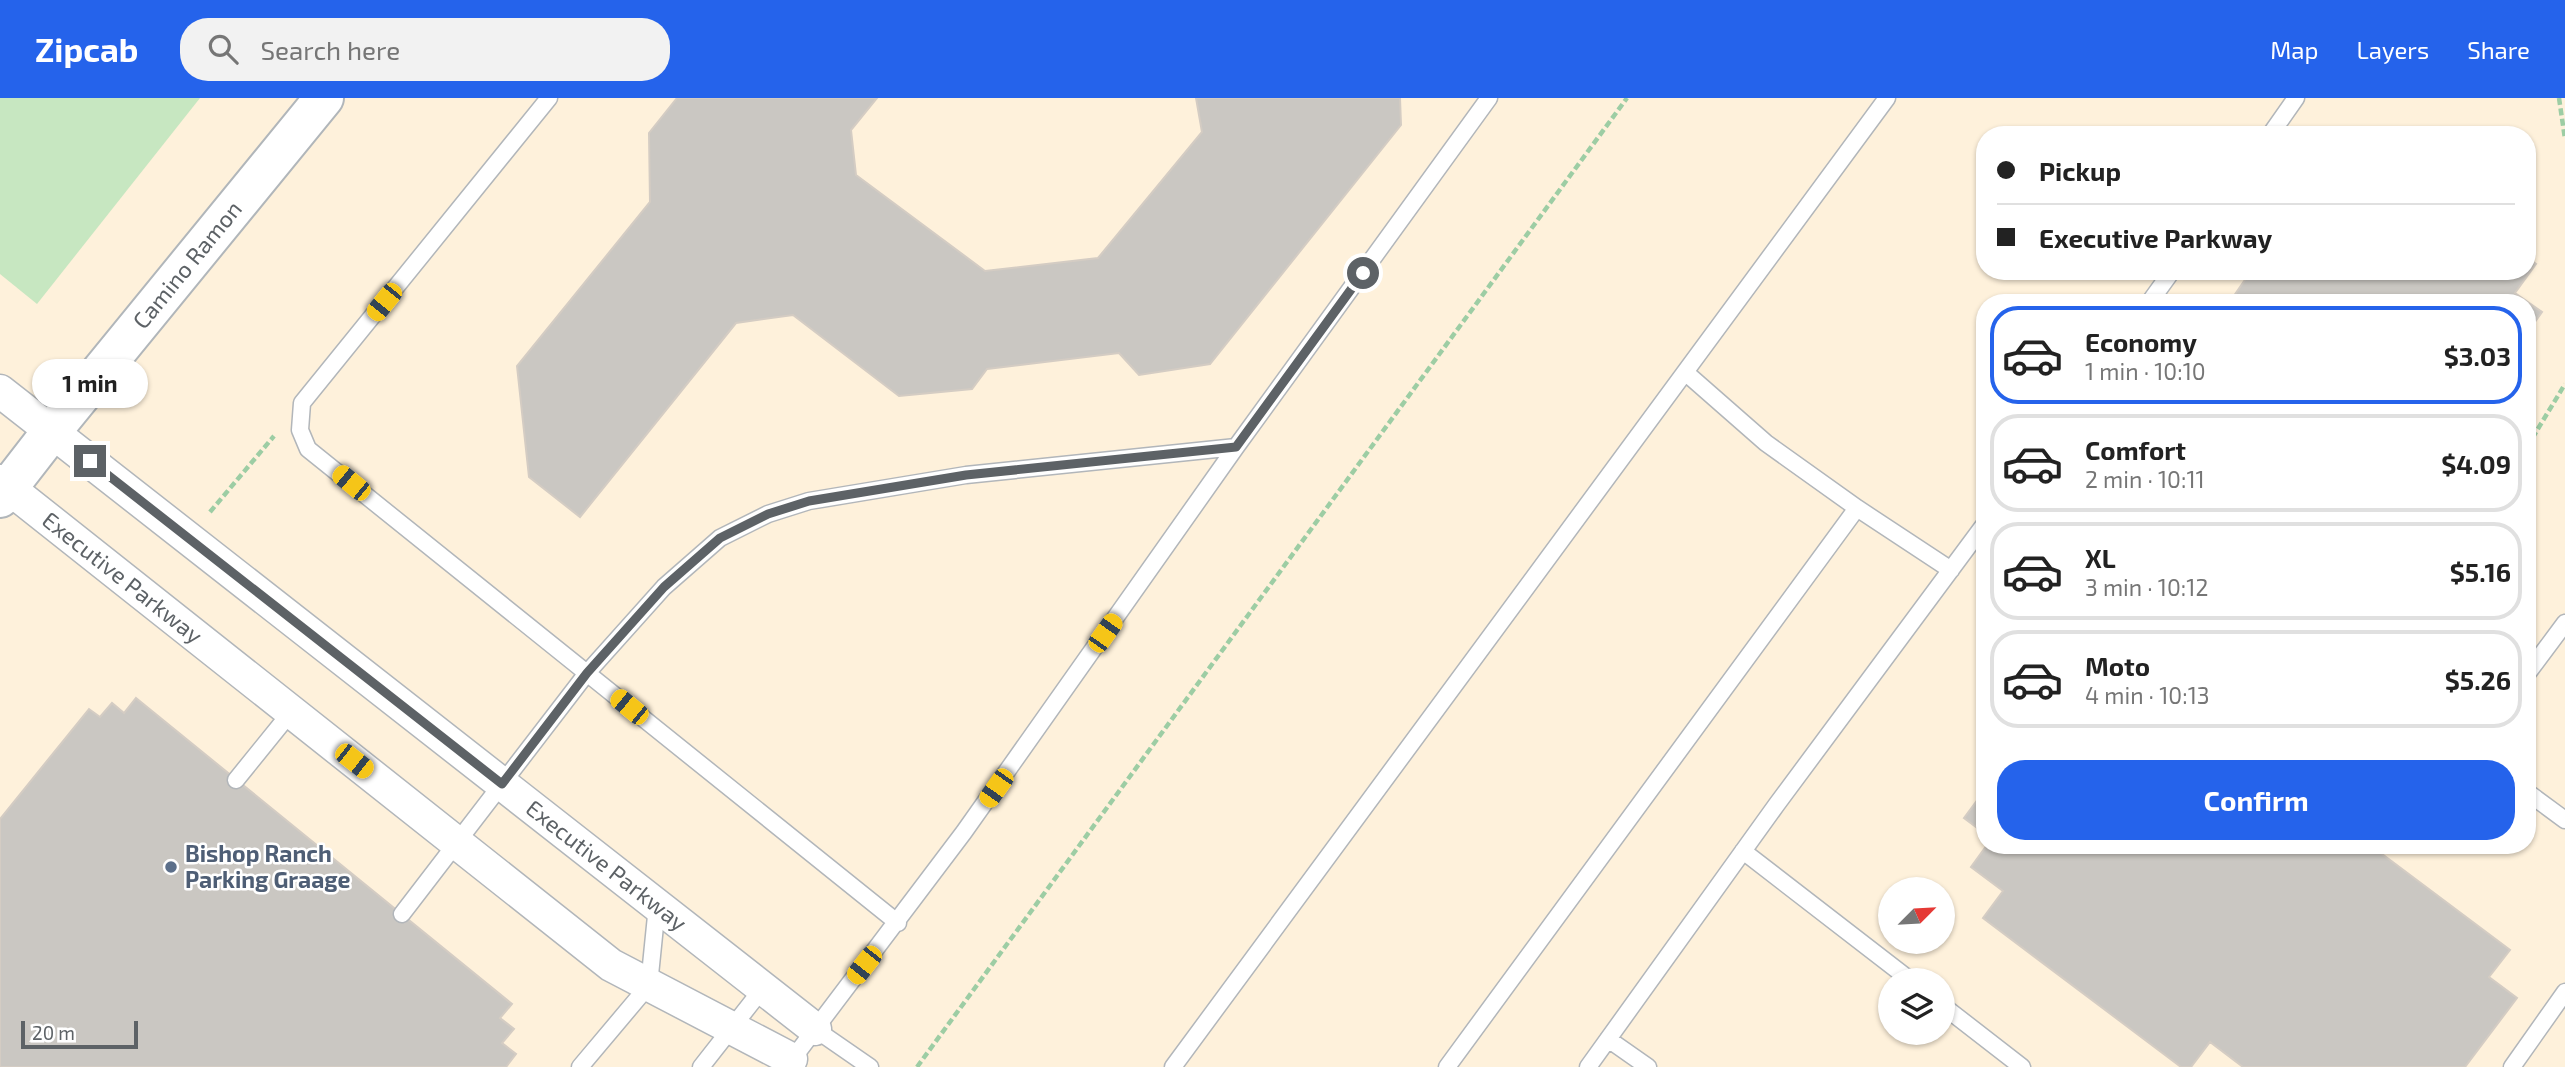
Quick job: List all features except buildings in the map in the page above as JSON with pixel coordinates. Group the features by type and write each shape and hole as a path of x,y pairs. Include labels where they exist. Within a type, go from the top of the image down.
{"street":[{"name":"Camino Ramon","path":"3,489 324,98"},
{"name":"Executive Parkway","path":"0,391 815,1029"},
{"name":"Executive Parkway","path":"3,489 611,965 732,1028 794,1064"}],"lane":[{"path":"549,98 302,403 300,430 308,449 898,923"},
{"path":"794,1064 815,1029 898,923 1236,447 1489,98"},
{"path":"1173,1067 1887,98"},
{"path":"2276,126 2296,98"},
{"path":"1685,373 1766,443 1951,570"},
{"path":"401,914 458,844 587,673 664,587 720,538 768,514 809,501 966,475 1236,447"},
{"path":"1447,1067 1857,508"},
{"path":"1588,1067 1743,851 1976,536"},
{"path":"2536,662 2565,623"},
{"path":"236,780 291,712"},
{"path":"2536,799 2565,820"},
{"path":"1743,851 1894,968"},
{"path":"580,1067 649,985 657,906"},
{"path":"701,1067 763,988"},
{"path":"2512,1067 2565,992"},
{"path":"1955,1015 2022,1067"},
{"path":"815,1029 870,1067"},
{"path":"1608,1039 1648,1067"}],"path":[{"path":"917,1067 1627,98"},
{"path":"2559,98 2565,139"},
{"path":"2536,431 2565,384"},
{"path":"207,516 302,403"}],"shaded area":[{"path":"0,98 2565,98 2565,1067 0,1067"}],"green space":[{"path":"0,98 200,98 37,304 0,274"}],"place":[{"name":"Bishop Ranch Parking Graage","path":"171,867"}],"route":[{"path":"90,461 502,784 587,673 664,587 720,538 768,514 809,501 966,475 1236,447 1363,273"}]}
